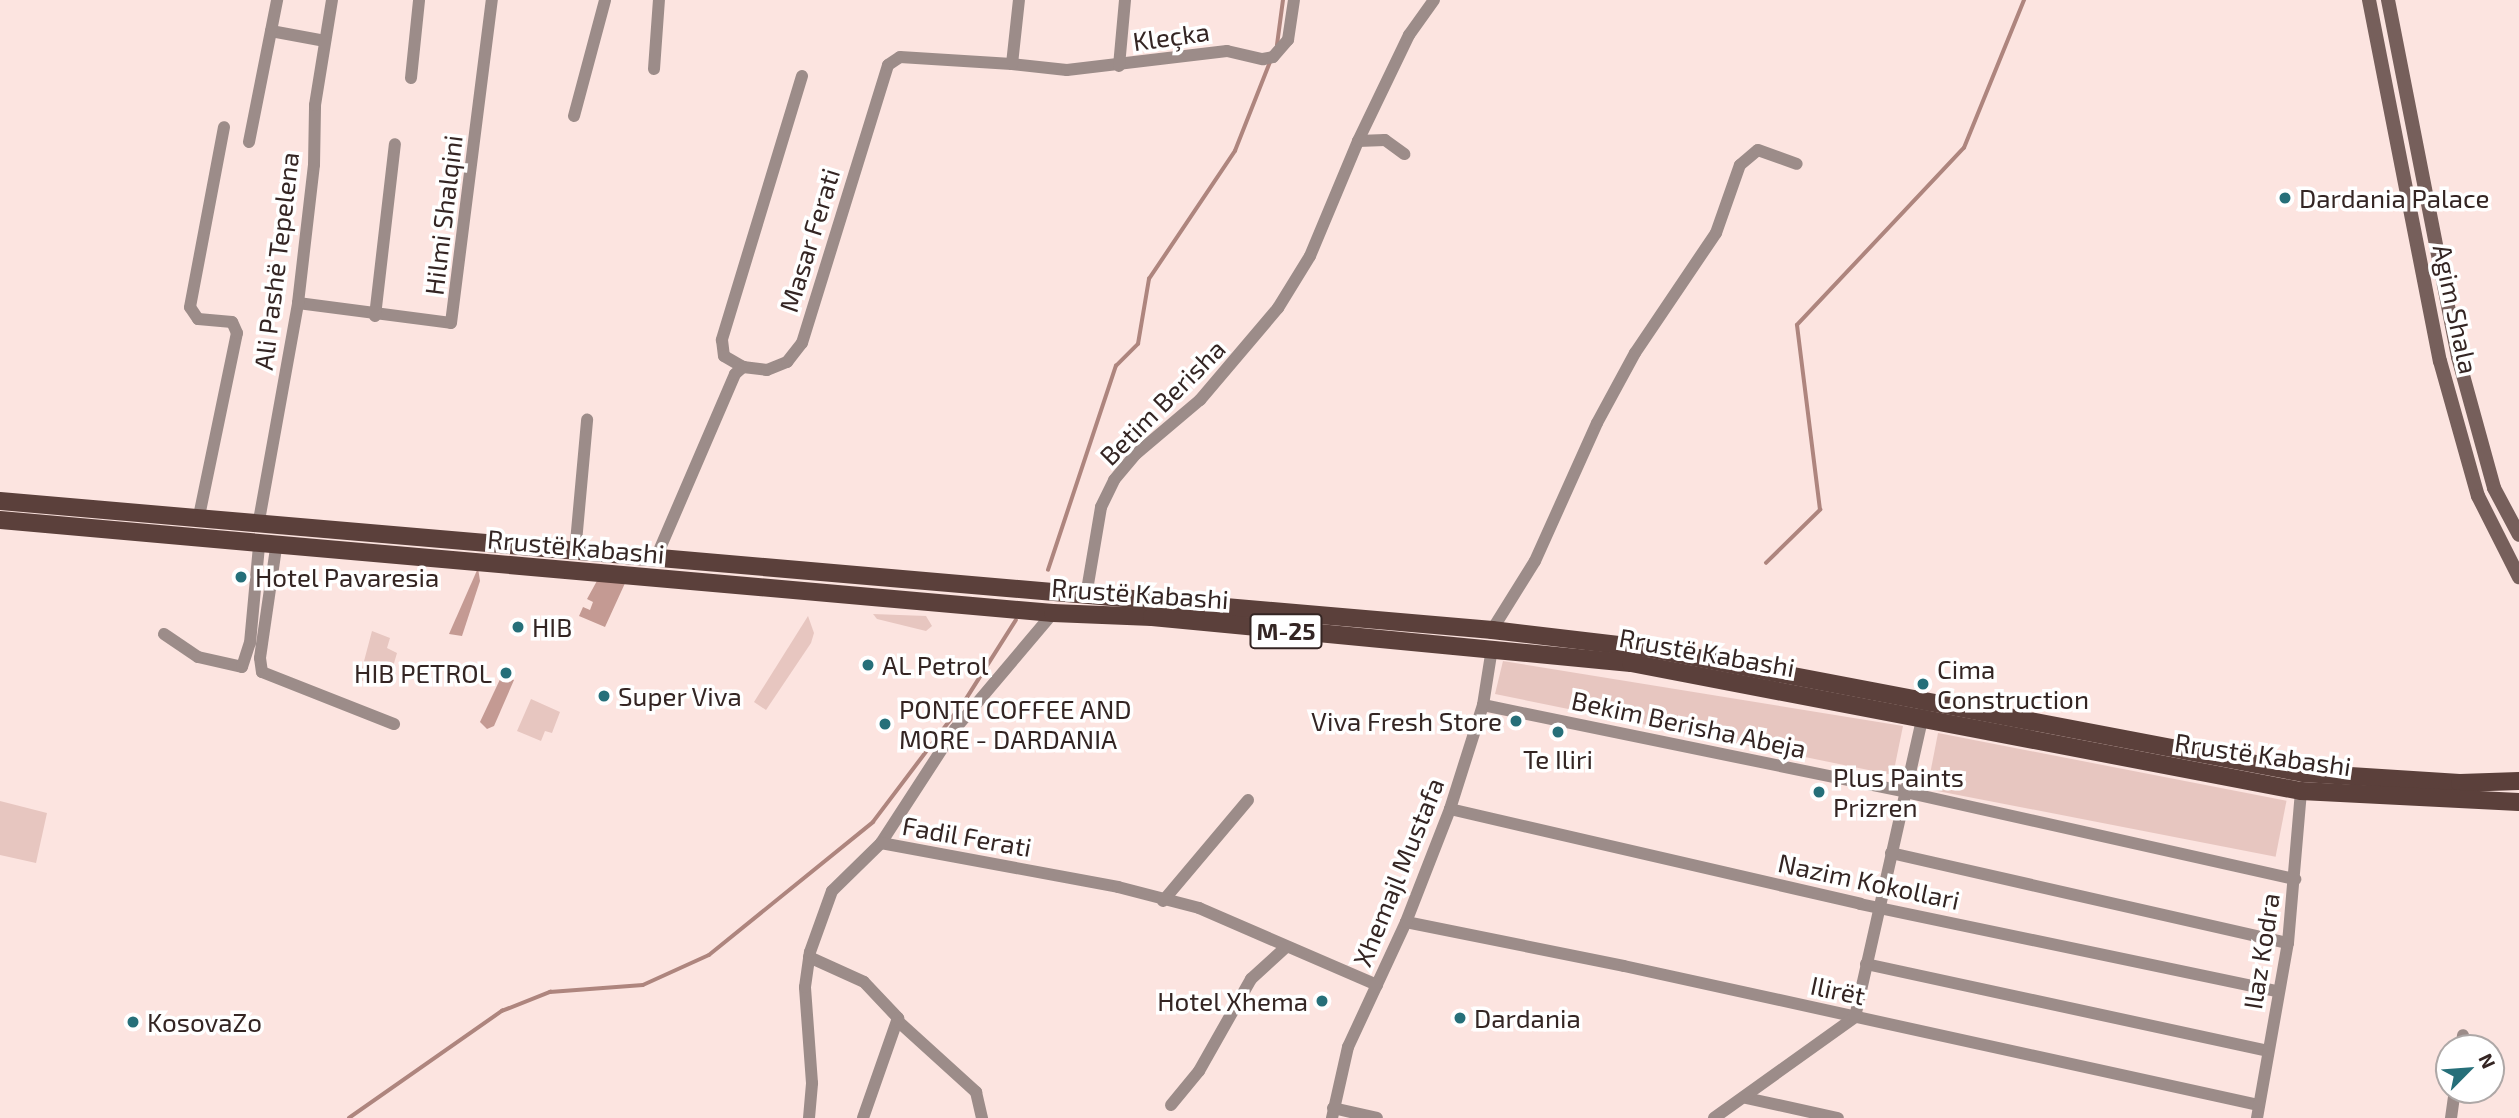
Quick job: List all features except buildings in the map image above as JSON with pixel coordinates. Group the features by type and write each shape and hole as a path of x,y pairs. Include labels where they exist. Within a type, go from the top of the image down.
{"main road":[{"name":"Agim Shala","path":"2369,0 2440,361 2478,496 2519,577"},
{"name":"Agim Shala","path":"2388,0 2458,357 2494,488 2519,535"},
{"name":"Rrustë Kabashi","path":"0,501 198,521 1086,596 1492,639 2301,791 2519,803"},
{"name":"Rrustë Kabashi","path":"0,520 268,547 1052,614 1152,617 1630,646 2303,773 2460,783 2519,781"}],"street":[{"path":"249,142 277,0"},
{"name":"Ali Pashë Tepelena","path":"258,526 298,303 325,41 332,0"},
{"path":"411,78 419,0"},
{"name":"Hilmi Shalqini","path":"298,303 446,325 453,318 492,0"},
{"path":"574,116 605,0"},
{"path":"654,69 659,0"},
{"path":"1012,64 1019,0"},
{"path":"1119,66 1125,0"},
{"name":"Kleçka","path":"1012,64 1067,70 1119,66 1227,51 1263,60 1273,57 1288,40 1294,0"},
{"name":"Betim Berisha","path":"1086,596 1101,507 1114,480 1136,454 1200,400 1278,308 1310,256 1358,141 1409,35 1434,0"},
{"path":"271,31 325,41"},
{"name":"Masar Ferati","path":"743,367 767,370 787,362 802,343 840,212 893,59 1012,64"},
{"path":"655,560 735,374 743,367 724,356 722,340 802,76"},
{"path":"198,521 237,333 232,322 190,314 224,127"},
{"path":"1358,141 1385,140 1404,154"},
{"path":"375,316 395,144"},
{"path":"1492,639 1535,561 1597,423 1635,353 1716,233 1740,165 1750,152 1758,150 1797,163"},
{"path":"575,553 587,421"},
{"path":"164,634 198,657 242,667 250,643 268,547"},
{"path":"268,547 260,658 262,672 394,724"},
{"path":"881,843 955,729 1052,614"},
{"name":"Xhemajl Mustafa","path":"1332,1113 1348,1047 1406,922 1451,809 1483,705 1492,639"},
{"path":"1714,1118 1746,1098 1854,1017 1926,701"},
{"name":"Bekim Berisha Abeja","path":"1483,705 1905,792 2295,879"},
{"name":"Ilaz Kodra","path":"2258,1112 2288,943 2301,791"},
{"path":"1163,901 1248,800"},
{"name":"Nazim Kokollari","path":"1451,809 1878,908 2278,992"},
{"name":"Fadil Ferati","path":"809,1118 812,1083 805,988 809,957 832,891 881,843 1118,887 1248,926 1286,947 1377,985"},
{"path":"1891,853 2288,943"},
{"name":"Ilirët","path":"1406,922 1854,1017 2258,1112"},
{"path":"1171,1105 1199,1071 1251,979 1286,947"},
{"path":"809,957 874,989 900,1023 976,1092 977,1116"},
{"path":"1866,964 2268,1051"},
{"path":"863,1118 900,1023"},
{"path":"1746,1098 1838,1118"},
{"path":"1332,1113 1377,1118"}],"shaded area":[{"path":"478,568 480,581 462,636 449,634"},
{"path":"598,579 626,581 605,627 579,616 583,607 590,610 593,602 587,599"},
{"path":"873,614 926,616 932,626 926,631 877,619"},
{"path":"808,616 814,633 811,643 766,710 754,702"},
{"path":"372,631 390,638 387,648 397,653 387,687 359,680"},
{"path":"1503,661 1903,726 1893,775 1495,694"},
{"path":"502,675 514,680 494,726 487,729 480,722"},
{"path":"531,699 560,712 552,733 545,731 541,741 517,731"},
{"path":"1938,733 2286,801 2276,857 1927,789"},
{"path":"0,801 47,813 36,863 0,855"}],"waterway":[{"path":"1277,45 1283,0"},
{"path":"1766,563 1820,510 1797,325 1964,148 2024,0"},
{"path":"1048,570 1116,366 1138,344 1149,279 1235,151 1270,62"},
{"path":"349,1118 502,1011 550,992 643,985 709,955 873,822 966,699 1016,620"}],"place":[{"name":"Dardania Palace","path":"2285,198"},
{"name":"Hotel Pavaresia","path":"241,577"},
{"name":"HIB","path":"518,627"},
{"name":"AL Petrol","path":"868,665"},
{"name":"HIB PETROL","path":"506,673"},
{"name":"Cima Construction","path":"1923,684"},
{"name":"Super Viva","path":"604,696"},
{"name":"Viva Fresh Store","path":"1516,721"},
{"name":"PONTE COFFEE AND MORE - DARDANIA","path":"885,724"},
{"name":"Te Iliri","path":"1558,732"},
{"name":"Plus Paints Prizren","path":"1819,792"},
{"name":"Hotel Xhema","path":"1322,1001"},
{"name":"Dardania","path":"1460,1018"},
{"name":"KosovaZo","path":"133,1022"}]}
